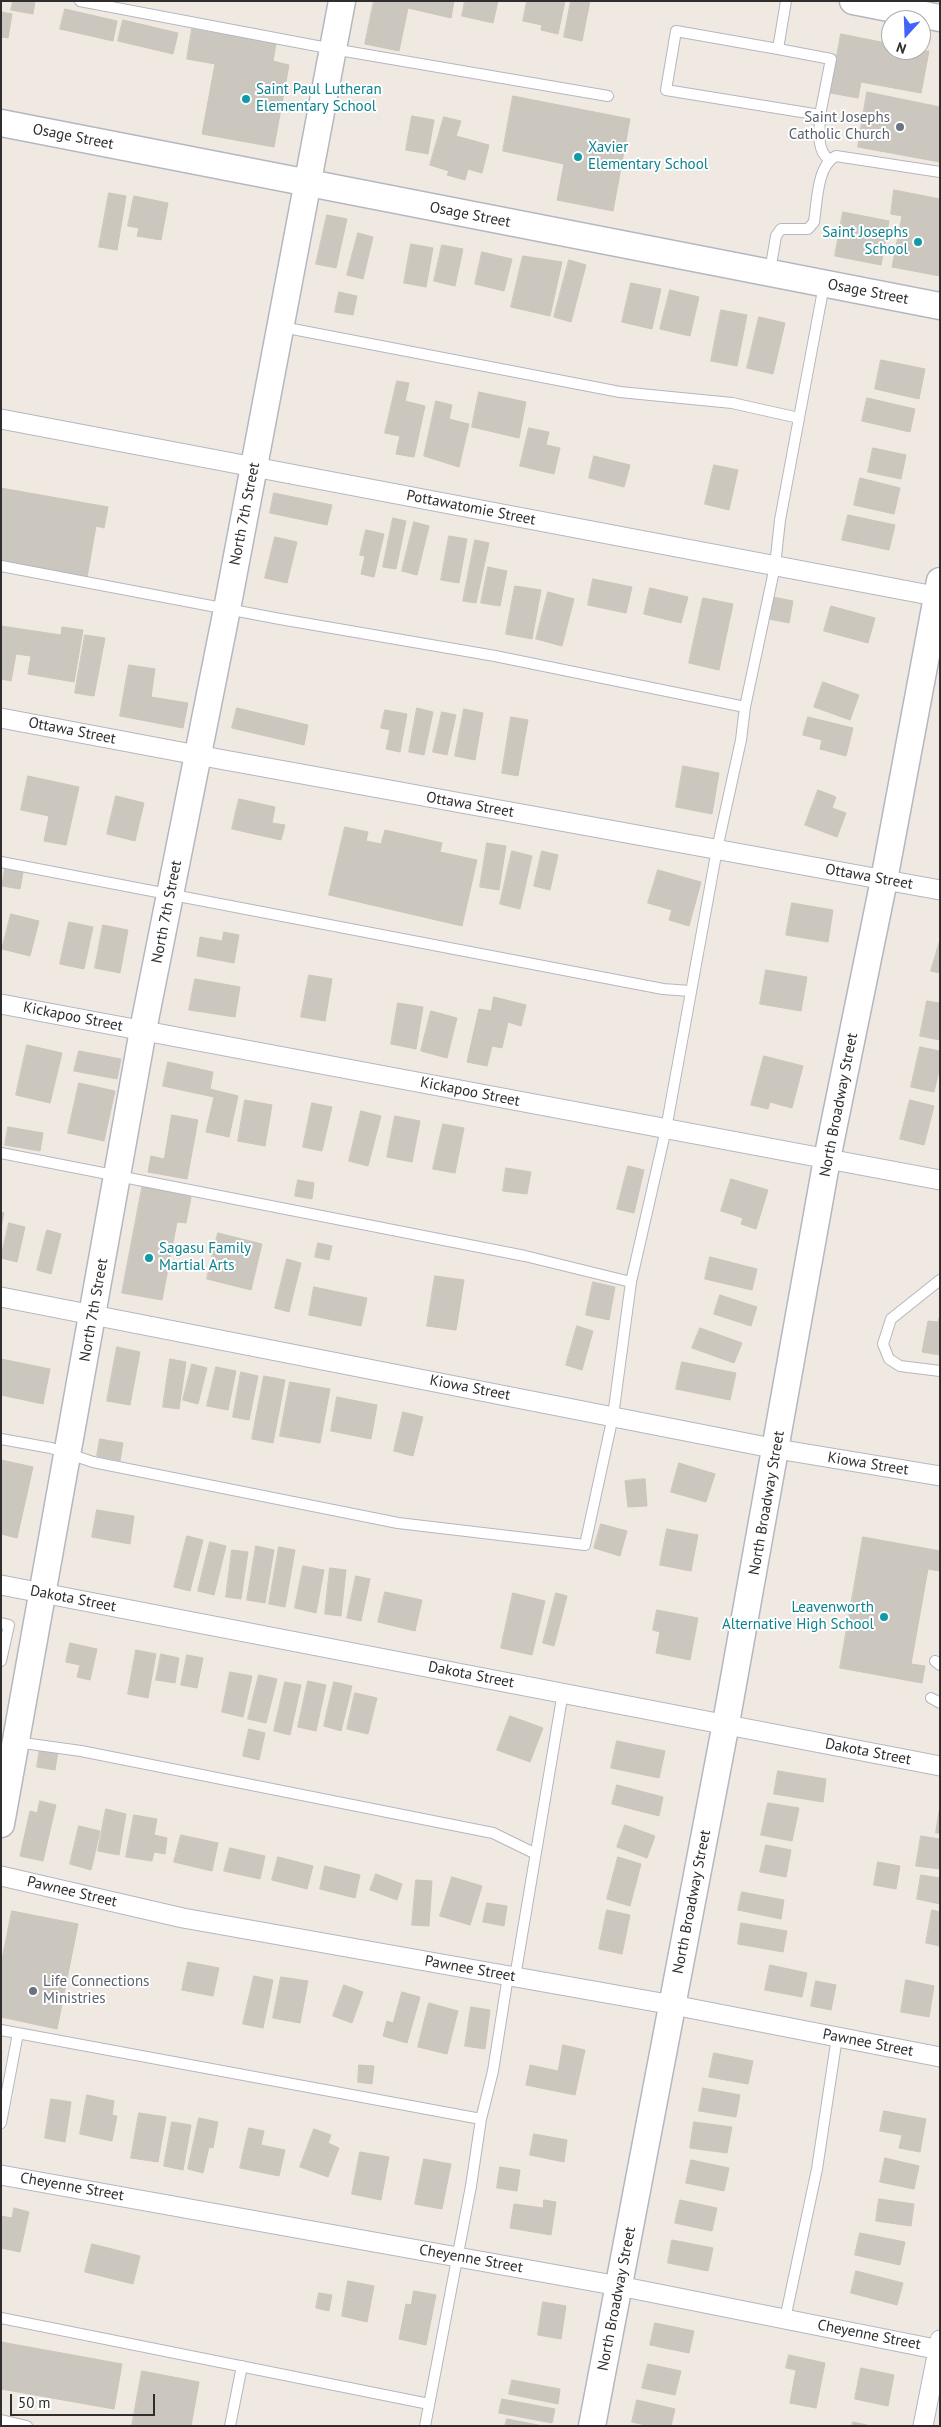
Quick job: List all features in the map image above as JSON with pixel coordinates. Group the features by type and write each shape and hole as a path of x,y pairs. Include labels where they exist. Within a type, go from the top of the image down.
{"street":[{"name":"North 7th Street","path":"1,1824 15,1731 69,1454 144,1030 309,183 342,1"},
{"path":"853,1 880,4 940,18"},
{"name":"Osage Street","path":"1,122 940,306"},
{"name":"Pottawatomie Street","path":"1,419 775,566 939,591"},
{"name":"North Broadway Street","path":"592,2426 777,1449 827,1159 884,880 939,591"},
{"name":"Ottawa Street","path":"1,718 940,890"},
{"name":"Kickapoo Street","path":"1,1004 940,1180"},
{"name":"Kiowa Street","path":"1,1297 777,1449 940,1476"},
{"name":"Dakota Street","path":"1,1585 726,1723 940,1766"},
{"name":"Pawnee Street","path":"1,1876 183,1918 673,2005 940,2057"},
{"name":"Cheyenne Street","path":"1,2175 457,2256 785,2319 939,2346"},
{"path":"923,2426 939,2346"}],"lane":[{"path":"80,1 333,49 608,96"},
{"path":"778,49 786,1"},
{"path":"820,115 666,90 676,31 831,59 820,115 820,146 822,154 828,159"},
{"path":"770,273 776,236 781,229 808,229 814,222 823,168 828,159 836,156 940,172"},
{"path":"1,1439 69,1454 93,1462 398,1523 584,1545 613,1416 631,1282 666,1129 717,849 741,740 745,707 775,566 780,520 798,418 825,283"},
{"path":"281,327 620,392 732,403 798,418"},
{"path":"1,566 227,609 495,656 745,707"},
{"path":"1,862 663,989 690,991"},
{"path":"1,1153 196,1189 406,1234 525,1256 631,1282"},
{"path":"940,1280 891,1319 883,1344 889,1360 900,1366 940,1371"},
{"path":"1,1623 9,1625 1,1661"},
{"path":"425,2426 481,2119 493,2071 563,1692"},
{"path":"15,1731 81,1751 494,1833 534,1853"},
{"path":"1,2030 481,2119"},
{"path":"1,2123 18,2033"},
{"path":"785,2319 816,2169 837,2037"},
{"path":"1,2318 429,2404"},
{"path":"230,2426 242,2366"},
{"path":"1,2420 27,2426"}],"building":[{"path":"13,1 35,1 33,14 11,10"},
{"path":"374,1 454,1 451,18 408,8 399,51 365,44"},
{"path":"465,1 498,1 493,23 462,16"},
{"path":"527,1 565,1 558,34 541,30 542,25 523,21"},
{"path":"571,1 590,1 582,41 564,37"},
{"path":"65,9 117,21 113,41 60,29"},
{"path":"1,12 12,14 8,38 1,37"},
{"path":"123,20 178,33 173,54 118,41"},
{"name":"Saint Paul Lutheran Elementary School","path":"192,29 276,44 273,61 289,65 274,147 202,134 215,64 187,59"},
{"path":"841,34 881,42 881,60 927,60 921,93 861,82 858,98 830,93"},
{"name":"Saint Josephs Catholic Church","path":"867,92 940,107 940,162 858,147"},
{"name":"Xavier Elementary School","path":"513,96 630,119 613,211 557,200 564,164 503,151"},
{"path":"412,116 434,120 428,154 406,150"},
{"path":"444,117 461,121 456,136 489,145 482,173 468,169 465,180 447,175 449,171 430,165"},
{"name":"Saint Josephs School","path":"894,190 940,199 940,276 892,267 902,216 891,214"},
{"path":"109,193 126,196 117,250 99,247"},
{"path":"134,196 168,203 161,240 137,236 139,228 128,226"},
{"path":"843,212 889,221 881,265 835,256"},
{"path":"327,215 347,219 336,268 316,264"},
{"path":"358,233 373,237 363,279 347,275"},
{"path":"411,244 433,248 426,287 404,283"},
{"path":"442,245 463,249 455,286 434,281"},
{"path":"482,252 512,259 504,291 475,284"},
{"path":"523,256 562,262 550,316 511,307"},
{"path":"569,260 586,265 571,322 554,317"},
{"path":"631,283 661,289 652,329 622,322"},
{"path":"670,290 699,297 690,336 660,329"},
{"path":"339,292 357,296 353,315 335,312"},
{"path":"721,310 747,315 737,366 711,361"},
{"path":"759,317 785,323 773,374 747,368"},
{"path":"881,360 925,369 919,399 875,389"},
{"path":"397,381 409,383 405,401 425,406 414,457 396,454 400,436 385,433"},
{"path":"479,392 526,402 519,438 472,427"},
{"path":"867,398 915,409 910,432 862,421"},
{"path":"436,401 452,405 449,419 469,424 459,467 424,456"},
{"path":"529,428 549,432 546,445 560,448 554,474 520,466"},
{"path":"873,448 906,455 901,479 868,472"},
{"path":"594,456 630,465 624,487 589,478"},
{"path":"714,465 738,470 729,510 705,504"},
{"path":"860,478 900,488 894,514 854,505"},
{"path":"1,488 108,507 104,528 96,526 87,577 1,561"},
{"path":"274,493 332,505 327,525 270,513"},
{"path":"848,515 895,525 889,550 842,540"},
{"path":"393,518 406,521 396,569 383,567"},
{"path":"414,522 429,526 417,575 402,571"},
{"path":"366,530 384,534 374,577 361,574 365,556 360,555"},
{"path":"449,536 467,539 459,583 441,580"},
{"path":"275,537 297,542 287,583 265,578"},
{"path":"475,540 489,543 476,603 463,601"},
{"path":"488,567 507,571 500,606 481,603"},
{"path":"593,579 632,587 626,613 588,605"},
{"path":"515,586 541,590 532,639 506,634"},
{"path":"650,588 688,597 681,623 644,614"},
{"path":"548,592 574,599 562,646 536,639"},
{"path":"773,597 793,601 789,623 769,619"},
{"path":"703,598 733,604 719,670 689,663"},
{"path":"831,606 875,618 868,643 824,631"},
{"path":"1,626 61,635 62,627 83,630 74,682 28,674 31,656 16,654 11,681 1,679"},
{"path":"85,635 105,638 94,696 75,693"},
{"path":"129,665 155,669 151,697 188,703 183,728 120,716"},
{"path":"823,682 859,695 850,720 814,707"},
{"path":"237,708 308,725 304,745 232,728"},
{"path":"417,708 433,712 424,755 409,752"},
{"path":"464,709 483,713 475,760 455,756"},
{"path":"385,710 407,714 400,752 386,749 390,730 381,728"},
{"path":"442,712 456,715 447,755 433,752"},
{"path":"511,717 528,720 518,776 502,773"},
{"path":"808,717 853,728 846,756 820,749 822,740 803,735"},
{"path":"683,766 719,773 712,814 676,807"},
{"path":"28,776 79,787 66,845 44,841 49,816 21,810"},
{"path":"818,790 836,797 832,808 846,813 837,837 805,825"},
{"path":"116,796 144,803 135,841 107,834"},
{"path":"239,799 275,807 272,823 285,825 281,840 232,829"},
{"path":"345,827 368,832 366,841 381,844 385,830 442,843 440,852 477,860 462,926 329,895"},
{"path":"487,843 506,846 499,890 480,887"},
{"path":"512,851 532,856 520,909 500,904"},
{"path":"542,851 558,855 550,890 534,886"},
{"path":"5,869 23,872 20,889 2,886"},
{"path":"658,870 701,882 689,926 669,920 672,910 648,903"},
{"path":"792,903 833,910 828,942 786,935"},
{"path":"11,914 39,921 30,956 2,949"},
{"path":"69,922 93,927 84,969 60,964"},
{"path":"103,925 128,930 120,973 95,968"},
{"path":"224,932 239,935 234,963 197,956 200,937 222,941"},
{"path":"940,940 940,973 931,971"},
{"path":"766,970 807,977 801,1011 760,1004"},
{"path":"309,975 332,979 325,1021 301,1017"},
{"path":"195,979 240,987 235,1017 189,1010"},
{"path":"494,997 526,1005 521,1026 508,1022 502,1048 492,1046 487,1066 467,1062 479,1009 491,1011"},
{"path":"927,1001 940,1003 940,1040 920,1036"},
{"path":"398,1003 423,1007 416,1049 391,1044"},
{"path":"431,1011 457,1018 447,1058 421,1051"},
{"path":"27,1045 62,1053 50,1103 16,1095"},
{"path":"920,1047 940,1051 940,1066 934,1092 911,1087"},
{"path":"79,1051 121,1059 117,1079 74,1071"},
{"path":"764,1056 803,1066 792,1108 770,1102 768,1109 751,1105"},
{"path":"168,1062 213,1072 210,1089 238,1096 229,1137 206,1132 214,1097 163,1086"},
{"path":"79,1083 115,1091 104,1141 68,1133"},
{"path":"245,1100 272,1105 265,1146 238,1141"},
{"path":"910,1100 934,1106 924,1145 900,1139"},
{"path":"312,1103 332,1107 322,1151 303,1147"},
{"path":"361,1111 381,1116 368,1166 349,1161"},
{"path":"172,1115 198,1120 187,1179 148,1172 151,1156 164,1159"},
{"path":"395,1116 420,1121 412,1162 387,1157"},
{"path":"443,1124 464,1128 455,1173 433,1169"},
{"path":"8,1127 43,1133 40,1151 5,1145"},
{"path":"628,1166 644,1170 634,1213 617,1209"},
{"path":"506,1168 531,1172 527,1194 503,1191"},
{"path":"731,1179 768,1190 756,1229 741,1224 743,1218 721,1211"},
{"path":"298,1180 314,1183 312,1199 295,1196"},
{"name":"Sagasu Family Martial Arts","path":"143,1183 192,1192 186,1223 177,1222 162,1300 122,1293"},
{"path":"1,1212 4,1213 1,1228"},
{"path":"9,1223 25,1227 17,1262 1,1258"},
{"path":"47,1230 61,1234 51,1274 37,1270"},
{"path":"218,1233 262,1244 251,1290 207,1279"},
{"path":"318,1243 332,1246 329,1260 315,1257"},
{"path":"710,1257 757,1269 752,1290 705,1279"},
{"path":"287,1259 301,1263 289,1312 275,1308"},
{"path":"435,1276 464,1280 456,1330 427,1326"},
{"path":"593,1282 615,1287 609,1320 586,1315"},
{"path":"314,1287 367,1298 361,1326 309,1315"},
{"path":"720,1295 757,1307 751,1326 714,1314"},
{"path":"940,1314 940,1355 922,1352 928,1321 938,1322"},
{"path":"577,1326 593,1331 582,1370 566,1365"},
{"path":"700,1328 742,1343 734,1363 692,1348"},
{"path":"117,1347 140,1352 130,1405 107,1401"},
{"path":"1,1359 50,1369 43,1404 1,1395"},
{"path":"170,1359 186,1362 179,1409 163,1407"},
{"path":"682,1362 736,1373 730,1400 676,1389"},
{"path":"192,1364 207,1368 198,1404 183,1400"},
{"path":"216,1367 236,1371 228,1410 207,1406"},
{"path":"241,1372 258,1376 249,1420 233,1417"},
{"path":"264,1376 285,1380 273,1443 252,1439"},
{"path":"290,1382 330,1389 320,1443 280,1436"},
{"path":"337,1397 377,1405 371,1439 331,1431"},
{"path":"403,1412 423,1417 413,1456 394,1451"},
{"path":"100,1439 123,1443 120,1461 97,1456"},
{"path":"1,1460 33,1467 17,1538 1,1534"},
{"path":"679,1463 715,1474 706,1502 671,1492"},
{"path":"645,1479 647,1506 628,1507 625,1481"},
{"path":"97,1510 134,1516 130,1544 92,1537"},
{"path":"601,1524 627,1531 620,1556 594,1548"},
{"path":"667,1529 698,1535 691,1571 660,1565"},
{"path":"187,1536 203,1540 190,1591 174,1587"},
{"name":"Leavenworth Alternative High School","path":"863,1537 940,1551 940,1571 928,1569 911,1664 925,1666 922,1683 840,1668"},
{"path":"210,1542 226,1546 214,1595 198,1591"},
{"path":"256,1546 274,1550 265,1603 247,1600"},
{"path":"279,1547 295,1550 285,1607 269,1604"},
{"path":"232,1550 248,1552 241,1599 226,1597"},
{"path":"303,1566 324,1570 316,1613 295,1608"},
{"path":"330,1568 346,1570 341,1616 325,1614"},
{"path":"356,1576 370,1579 361,1621 347,1618"},
{"path":"385,1592 422,1600 415,1631 378,1622"},
{"path":"513,1593 545,1601 532,1655 501,1648"},
{"path":"556,1593 567,1596 554,1646 543,1643"},
{"path":"657,1610 698,1618 690,1660 656,1653 660,1632 653,1630"},
{"path":"70,1643 97,1649 90,1680 77,1677 80,1665 66,1662"},
{"path":"136,1650 156,1654 148,1698 128,1694"},
{"path":"161,1654 179,1658 175,1683 156,1680"},
{"path":"187,1655 203,1658 197,1688 181,1685"},
{"path":"230,1672 252,1676 243,1717 222,1712"},
{"path":"259,1675 277,1679 266,1723 248,1719"},
{"path":"308,1681 326,1685 316,1731 298,1727"},
{"path":"285,1682 301,1685 290,1735 274,1731"},
{"path":"334,1682 352,1686 341,1731 324,1726"},
{"path":"355,1693 377,1698 368,1734 347,1729"},
{"path":"510,1716 543,1728 530,1762 497,1750"},
{"path":"249,1729 265,1733 259,1760 243,1756"},
{"path":"617,1741 665,1751 659,1778 611,1768"},
{"path":"40,1748 58,1751 55,1770 37,1767"},
{"path":"778,1771 826,1779 823,1802 774,1794"},
{"path":"617,1785 663,1797 659,1816 612,1804"},
{"path":"40,1801 56,1805 43,1861 20,1856 30,1811 37,1813"},
{"path":"768,1803 799,1808 792,1841 761,1835"},
{"path":"940,1806 940,1833 936,1833"},
{"path":"106,1809 126,1814 119,1855 98,1851"},
{"path":"134,1815 157,1819 154,1835 167,1838 165,1854 154,1852 152,1861 126,1857"},
{"path":"625,1825 655,1836 647,1858 617,1847"},
{"path":"79,1826 100,1831 91,1870 70,1864"},
{"path":"181,1835 218,1843 212,1871 174,1862"},
{"path":"921,1836 940,1839 940,1869 916,1866"},
{"path":"766,1845 791,1850 786,1877 760,1872"},
{"path":"230,1848 265,1856 260,1879 224,1871"},
{"path":"278,1857 313,1866 307,1889 272,1880"},
{"path":"618,1857 641,1864 630,1906 607,1899"},
{"path":"878,1862 900,1866 896,1889 874,1885"},
{"path":"325,1866 360,1875 355,1898 320,1889"},
{"path":"376,1874 402,1884 397,1900 370,1890"},
{"path":"921,1875 940,1878 940,1904 917,1899"},
{"path":"452,1877 482,1886 470,1925 440,1916"},
{"path":"416,1880 432,1881 429,1926 412,1925"},
{"path":"742,1892 784,1900 781,1919 738,1910"},
{"path":"487,1903 507,1906 504,1926 483,1922"},
{"path":"607,1910 630,1915 622,1954 599,1949"},
{"path":"932,1910 940,1912 940,1946 926,1943"},
{"name":"Life Connections Ministries","path":"12,1911 78,1924 57,2029 1,2017 1,1965"},
{"path":"741,1923 787,1931 783,1952 738,1944"},
{"path":"188,1962 219,1968 213,1996 182,1990"},
{"path":"770,1965 807,1973 802,1997 765,1990"},
{"path":"254,1976 273,1980 263,2028 243,2024"},
{"path":"281,1977 308,1981 300,2023 273,2018"},
{"path":"906,1980 934,1986 929,2017 901,2012"},
{"path":"816,1981 836,1985 831,2010 811,2006"},
{"path":"344,1985 363,1992 352,2023 333,2016"},
{"path":"402,1992 420,1997 407,2043 383,2036 387,2021 393,2023"},
{"path":"429,2003 458,2011 447,2054 418,2047"},
{"path":"471,2007 490,2010 485,2049 465,2046"},
{"path":"563,2045 585,2050 575,2095 526,2085 530,2065 558,2071"},
{"path":"714,2053 753,2061 748,2084 709,2077"},
{"path":"359,2065 374,2066 372,2084 358,2082"},
{"path":"703,2088 740,2095 736,2117 699,2111"},
{"path":"87,2095 114,2101 112,2115 117,2116 112,2141 80,2134"},
{"path":"51,2099 71,2102 65,2142 45,2138"},
{"path":"884,2111 926,2119 920,2152 899,2148 902,2135 880,2131"},
{"path":"139,2113 166,2117 158,2162 131,2158"},
{"path":"199,2118 218,2122 213,2148 209,2147 203,2173 188,2169"},
{"path":"172,2122 191,2125 183,2170 164,2166"},
{"path":"694,2122 732,2127 727,2153 690,2148"},
{"path":"249,2128 264,2131 261,2145 285,2150 279,2176 240,2168"},
{"path":"314,2129 331,2135 328,2143 339,2148 328,2177 300,2167"},
{"path":"534,2134 567,2140 564,2162 530,2155"},
{"path":"360,2152 389,2157 381,2200 352,2194"},
{"path":"885,2158 919,2166 914,2189 880,2182"},
{"path":"424,2159 451,2164 442,2209 415,2204"},
{"path":"691,2160 729,2168 724,2191 686,2183"},
{"path":"500,2167 520,2170 517,2191 497,2188"},
{"path":"879,2199 914,2204 911,2226 876,2221"},
{"path":"544,2200 556,2202 551,2235 510,2228 514,2204 543,2208"},
{"path":"680,2200 717,2208 712,2231 675,2223"},
{"path":"14,2208 29,2212 20,2252 1,2248 1,2216 12,2218"},
{"path":"860,2233 905,2242 900,2265 855,2255"},
{"path":"672,2240 713,2248 708,2271 668,2263"},
{"path":"92,2244 140,2256 133,2284 85,2272"},
{"path":"856,2271 903,2283 897,2305 851,2293"},
{"path":"348,2281 374,2286 367,2322 342,2316"},
{"path":"414,2291 436,2295 426,2345 399,2339 406,2304 411,2305"},
{"path":"319,2293 332,2295 329,2311 316,2308"},
{"path":"543,2302 566,2306 561,2339 538,2335"},
{"path":"655,2323 694,2331 689,2353 650,2345"},
{"path":"1,2342 122,2364 114,2409 1,2389"},
{"path":"789,2355 825,2363 816,2408 790,2403 796,2370 786,2368"},
{"path":"648,2364 681,2371 675,2395 642,2388"},
{"path":"861,2368 894,2375 888,2406 855,2399"},
{"path":"142,2371 199,2382 191,2426 132,2426"},
{"path":"512,2380 560,2389 558,2404 509,2394"},
{"path":"502,2399 555,2409 552,2423 499,2413"},
{"path":"637,2400 675,2409 671,2426 650,2426 632,2422"},
{"path":"507,2419 543,2426 505,2426"},
{"path":"853,2422 871,2426 852,2426"}],"place":[{"name":"Saint Paul Lutheran Elementary School","path":"246,99"},
{"name":"Saint Josephs Catholic Church","path":"900,127"},
{"name":"Xavier Elementary School","path":"578,157"},
{"name":"Saint Josephs School","path":"918,242"},
{"name":"Sagasu Family Martial Arts","path":"149,1258"},
{"name":"Leavenworth Alternative High School","path":"884,1617"},
{"name":"Life Connections Ministries","path":"33,1991"}]}
